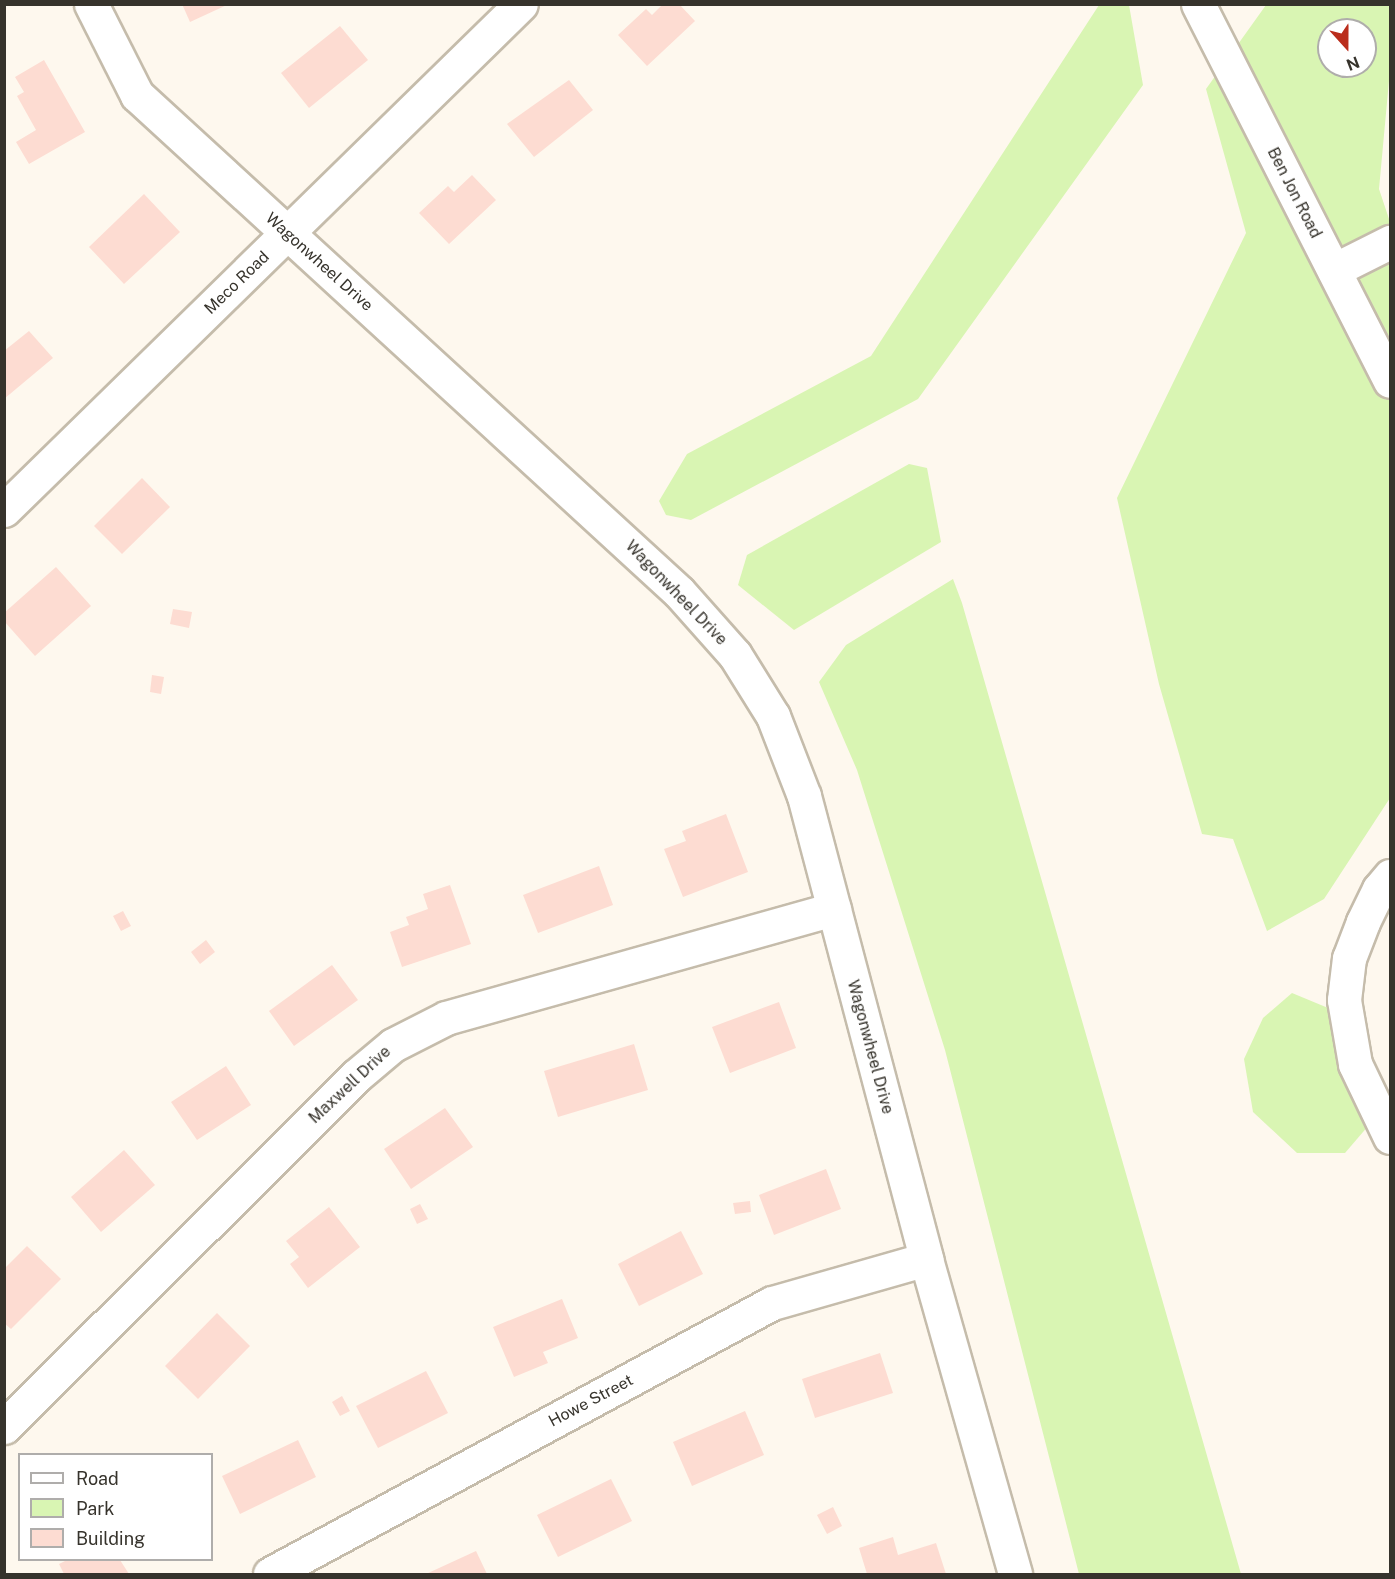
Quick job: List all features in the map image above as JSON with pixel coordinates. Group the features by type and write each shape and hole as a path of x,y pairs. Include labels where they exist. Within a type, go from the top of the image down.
{"street":[{"name":"Wagonwheel Drive","path":"91,4 137,95 287,234 639,552 710,625 754,684 789,750 834,909 926,1259 1015,1575"},
{"name":"Meco Road","path":"4,510 521,4"},
{"name":"Ben Jon Road","path":"1198,4 1390,381"},
{"path":"1334,270 1390,242"},
{"path":"1390,876 1379,889 1349,958 1344,1000 1355,1064 1390,1137"},
{"name":"Maxwell Drive","path":"4,1427 356,1076 393,1045 446,1018 834,909"},
{"name":"Howe Street","path":"270,1575 772,1303 926,1259"}],"green space":[{"path":"1099,5 1129,5 1143,85 918,399 691,520 666,515 659,501 687,454 871,356"},
{"path":"1266,5 1390,5 1390,70 1379,189 1390,222 1390,798 1324,899 1267,931 1233,839 1202,834 1159,684 1117,498 1246,233 1206,89"},
{"path":"909,464 927,468 941,542 794,630 738,585 747,555"},
{"path":"953,579 962,603 1241,1574 1079,1574 945,1050 857,770 819,682 846,645"},
{"path":"1292,993 1333,1010 1369,1125 1345,1153 1297,1153 1253,1112 1244,1059 1263,1018"}],"building":[{"path":"182,4 229,4 190,22"},
{"path":"663,4 679,4 695,21 647,66 618,35 646,9 652,15"},
{"path":"340,26 368,60 309,108 281,73"},
{"path":"44,60 85,132 29,164 16,142 36,130 17,96 24,92 15,77"},
{"path":"569,80 593,110 534,157 507,124"},
{"path":"472,175 496,200 449,244 419,213 448,186 454,192"},
{"path":"144,194 180,232 124,284 89,247"},
{"path":"29,331 53,358 4,399 4,351"},
{"path":"142,478 170,507 122,554 94,526"},
{"path":"56,567 91,606 35,656 4,621 4,613"},
{"path":"173,609 192,612 189,628 170,624"},
{"path":"152,675 164,677 161,694 150,692"},
{"path":"726,814 748,872 683,897 664,849 686,841 682,831"},
{"path":"599,866 613,905 538,933 523,895"},
{"path":"450,885 471,944 402,967 390,932 409,925 406,917 428,909 423,894"},
{"path":"123,911 131,926 121,931 113,916"},
{"path":"206,940 215,952 200,964 191,952"},
{"path":"332,965 358,1000 294,1046 269,1011"},
{"path":"779,1002 796,1048 730,1073 712,1027"},
{"path":"634,1044 648,1090 558,1117 544,1071"},
{"path":"226,1066 251,1105 197,1140 171,1102"},
{"path":"445,1108 473,1147 411,1189 384,1149"},
{"path":"124,1150 155,1185 101,1232 71,1197"},
{"path":"826,1169 841,1209 774,1235 759,1195"},
{"path":"750,1201 751,1212 735,1214 733,1203"},
{"path":"420,1204 428,1219 417,1224 410,1209"},
{"path":"329,1207 360,1247 308,1288 290,1264 299,1257 286,1241"},
{"path":"681,1231 703,1274 639,1306 618,1264"},
{"path":"27,1246 61,1279 11,1329 4,1323 4,1269"},
{"path":"562,1299 578,1338 543,1352 548,1363 514,1377 493,1327"},
{"path":"217,1313 250,1346 198,1399 165,1366"},
{"path":"880,1353 893,1393 815,1418 802,1379"},
{"path":"426,1371 448,1413 378,1448 356,1406"},
{"path":"342,1396 350,1411 340,1416 332,1402"},
{"path":"745,1411 764,1455 692,1486 673,1442"},
{"path":"298,1440 316,1477 240,1514 222,1476"},
{"path":"611,1479 632,1521 558,1557 537,1515"},
{"path":"833,1507 842,1526 827,1534 817,1515"},
{"path":"893,1537 898,1555 936,1543 946,1574 867,1574 859,1548"},
{"path":"476,1551 487,1574 426,1574"},
{"path":"65,1561 121,1561 129,1574 64,1574 59,1564"}]}
